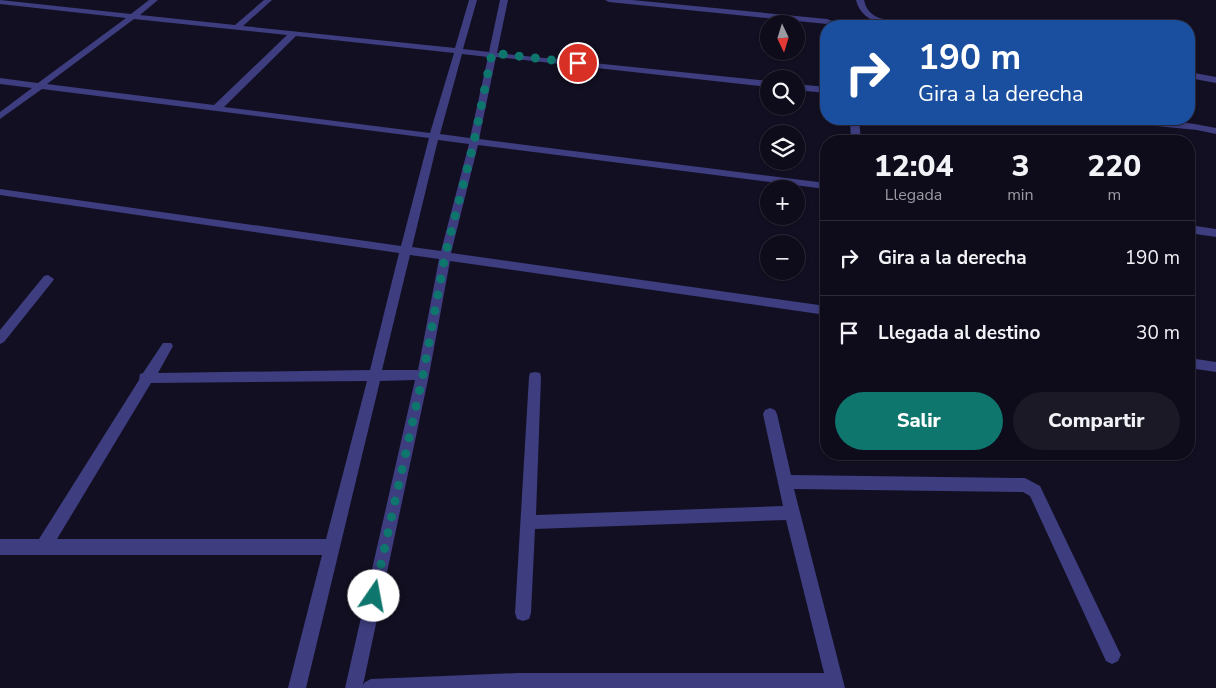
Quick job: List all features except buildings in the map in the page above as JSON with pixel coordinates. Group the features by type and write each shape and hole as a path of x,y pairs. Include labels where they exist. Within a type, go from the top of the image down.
{"street":[{"path":"0,116 154,0"},
{"path":"237,27 268,0"},
{"path":"297,688 405,250 434,137 473,0"},
{"path":"354,688 423,375 445,256 474,142 504,0"},
{"path":"609,0 820,20"},
{"path":"860,0 860,5 868,15 882,20"},
{"path":"0,2 459,49 760,83"},
{"path":"217,108 294,33"},
{"path":"1195,76 1216,80"},
{"path":"0,80 820,185"},
{"path":"805,88 820,89"},
{"path":"1176,125 1216,131"},
{"path":"0,192 820,310"},
{"path":"1195,230 1216,233"},
{"path":"0,339 48,279"},
{"path":"44,546 167,346"},
{"path":"1195,364 1216,367"},
{"path":"146,378 423,375"},
{"path":"523,613 535,377"},
{"path":"371,688 519,682 835,685 792,513 770,414"},
{"path":"785,482 1025,485 1035,491 1112,655"},
{"path":"527,522 792,513"},
{"path":"0,547 332,547"}],"route":[{"path":"374,596 423,375 445,256 474,142 492,53 578,63"}]}
